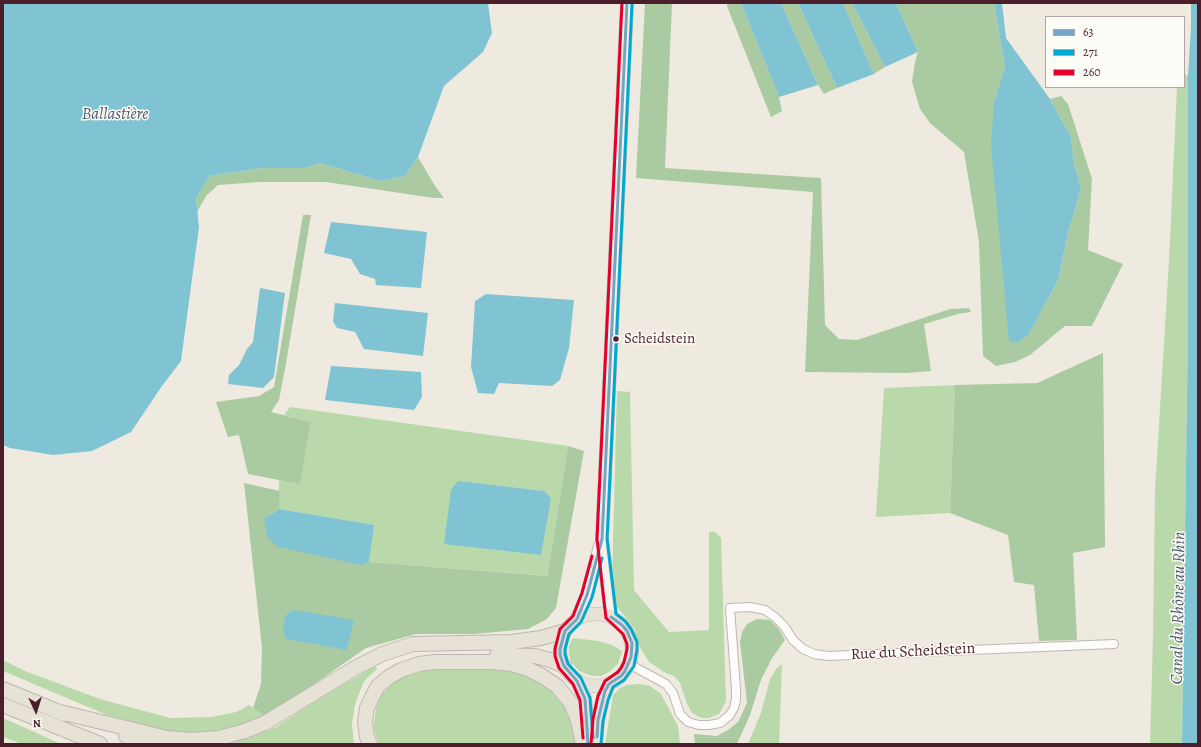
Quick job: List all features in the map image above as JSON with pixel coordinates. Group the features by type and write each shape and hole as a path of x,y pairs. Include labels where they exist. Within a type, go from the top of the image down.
{"highway":[{"path":"56,711 167,738 191,740 219,738 245,731 265,723 355,668 382,654 413,644 444,642 512,642 541,638 565,631"},
{"path":"361,744 357,722 358,710 364,690 372,679 382,671 402,661 430,655 520,655 542,658 564,666"},
{"path":"370,744 367,737 365,722 367,708 378,686 401,670 419,664 436,662 512,664 528,669 542,676 557,686 571,704 578,720 583,744"},
{"path":"3,689 56,711 150,744"},
{"path":"3,705 99,744"}],"main road":[{"path":"611,617 602,539 627,3"},
{"path":"578,619 587,596 602,539"},
{"path":"577,681 592,686 609,684 621,676 629,664 632,650 630,637 622,625 611,617 594,615 578,619 570,624 565,631 561,643 561,660 570,674 577,681 585,699 588,744"},
{"path":"596,744 598,720 603,698 609,684"}],"street":[{"name":"Rue du Scheidstein","path":"629,664 666,684 673,693 680,714 688,722 699,725 709,725 720,723 729,716 734,708 736,700 730,608 750,607 765,610 784,626 793,640 804,649 814,654 828,656 1114,644"}],"green space":[{"path":"645,3 672,3 665,168 821,178 825,325 839,339 857,340 950,309 969,308 971,312 958,314 924,324 931,371 907,373 805,372 813,192 636,178"},
{"path":"727,3 741,3 779,97 782,111 771,117 727,6"},
{"path":"781,3 798,3 837,88 824,94 818,85"},
{"path":"843,3 852,3 885,67 874,74"},
{"path":"896,3 994,3 1005,66 994,102 1029,334 1058,280 1068,233 1081,188 1074,164 1071,137 1050,99 1061,96 1068,104 1092,179 1088,250 1123,264 1092,326 1065,326 1030,355 1015,362 996,366 983,356 979,242 964,152 930,123 920,109 912,82 918,52"},
{"path":"1185,75 1188,75 1188,329 1182,744 1150,744 1155,490 1169,261 1177,88 1185,88"},
{"path":"418,157 444,198 434,198 326,182 260,182 218,185 206,196 197,212 196,199 209,176 262,168 305,168 320,163 380,181 405,176"},
{"path":"303,215 311,215 279,400 271,412 311,422 300,484 248,474 239,435 228,437 216,402 259,396 274,387"},
{"path":"1103,353 1105,547 1073,553 1077,640 1039,641 1034,585 1014,582 1008,535 950,513 955,385 1037,383"},
{"path":"955,385 950,513 876,517 884,388"},
{"path":"617,391 630,392 634,590 669,632 709,630 709,532 715,532 721,538 726,701 719,714 709,718 701,718 692,713 687,704 680,683 674,676 664,672 649,662 637,641 635,629 617,607 614,599 612,581"},
{"path":"290,407 568,446 549,576 369,562 373,525 279,509 279,480 300,483 311,422 284,415"},
{"path":"568,446 584,451 556,608 547,619 528,629 474,634 416,634 366,648 304,691 264,716 253,708 261,684 262,648 244,483 280,491 279,509 264,519 360,565 369,562 548,576"},
{"path":"757,619 770,620 779,629 785,640 772,658 761,680 750,715 737,744 695,744 694,734 717,736 738,722 747,703 740,642 742,632 747,624"},
{"path":"573,638 599,641 612,645 622,651 618,664 609,672 601,676 592,676 579,671 571,662 569,654 569,646"},
{"path":"3,660 25,671 100,699 170,718 212,717 236,712 249,705 264,716 252,722 226,730 199,733 170,732 107,715 3,671"},
{"path":"782,664 779,744 748,744 761,713 770,679 776,669"},
{"path":"375,666 377,669 364,681 355,704 352,724 354,744 229,744 276,727 314,702"},
{"path":"473,667 516,671 549,687 565,703 579,744 379,744 374,730 376,709 382,694 392,684 405,675 420,671 440,668"},
{"path":"640,684 650,686 661,694 678,726 680,744 605,744 613,695 620,688 627,685"},
{"path":"3,718 61,744 22,744 3,737"}],"water":[{"name":"Ballastière","path":"3,3 488,3 492,33 483,52 444,86 418,157 405,176 380,181 320,163 305,168 262,168 209,176 196,199 199,227 181,361 131,432 92,451 53,455 10,448 3,445"},
{"path":"741,3 781,3 818,85 779,97"},
{"path":"798,3 843,3 874,74 837,88"},
{"path":"852,3 896,3 918,52 885,67"},
{"path":"994,3 1002,3 1006,38 1050,99 1071,137 1074,164 1081,188 1068,233 1058,280 1029,334 1017,343 1009,341 991,146 994,102 1005,66"},
{"path":"1191,3 1198,3 1198,744 1182,744 1188,329 1188,75"},
{"path":"331,222 427,232 421,288 376,285 375,279 360,274 351,259 324,253"},
{"path":"260,288 285,293 274,377 263,388 228,384 229,375 239,365 247,349 253,342"},
{"path":"486,294 574,300 569,348 560,380 552,386 499,383 494,394 478,393 471,367 475,301"},
{"path":"335,303 428,313 423,356 364,349 355,332 337,328 333,321"},
{"path":"331,366 421,372 422,397 414,410 325,400"},
{"path":"458,481 544,491 551,498 541,555 444,544 451,490"},
{"path":"279,509 374,525 369,562 361,565 278,547 268,538 264,519"},
{"path":"293,610 354,620 347,650 286,639 283,631 285,616"}],"transit line":[{"name":"260","path":"591,744 593,719 598,696 605,681 618,672 621,668 627,649 627,644 623,634 606,618 597,539 622,3"},
{"name":"63","path":"588,744 585,699 577,681 564,666 560,655 560,649 565,631 577,619 587,595 602,539 627,3"},
{"name":"271","path":"601,744 603,721 608,700 613,687 624,680 634,666 637,650 637,642 631,629 625,621 616,614 607,539 632,3"},
{"name":"260","path":"583,738 580,700 573,684 559,668 555,656 555,649 560,629 573,616 582,593 592,556"},
{"name":"271","path":"593,738 590,698 581,678 568,664 565,649 569,634 581,622 592,597 602,558"},
{"name":"63","path":"597,737 598,720 605,691 609,684 621,676 625,671 631,657 632,643 627,631 622,625 611,617"}],"place":[{"name":"Scheidstein","path":"616,339"}],"water label":[{"name":"Canal du Rhône au Rhin","path":"1179,608"}]}
